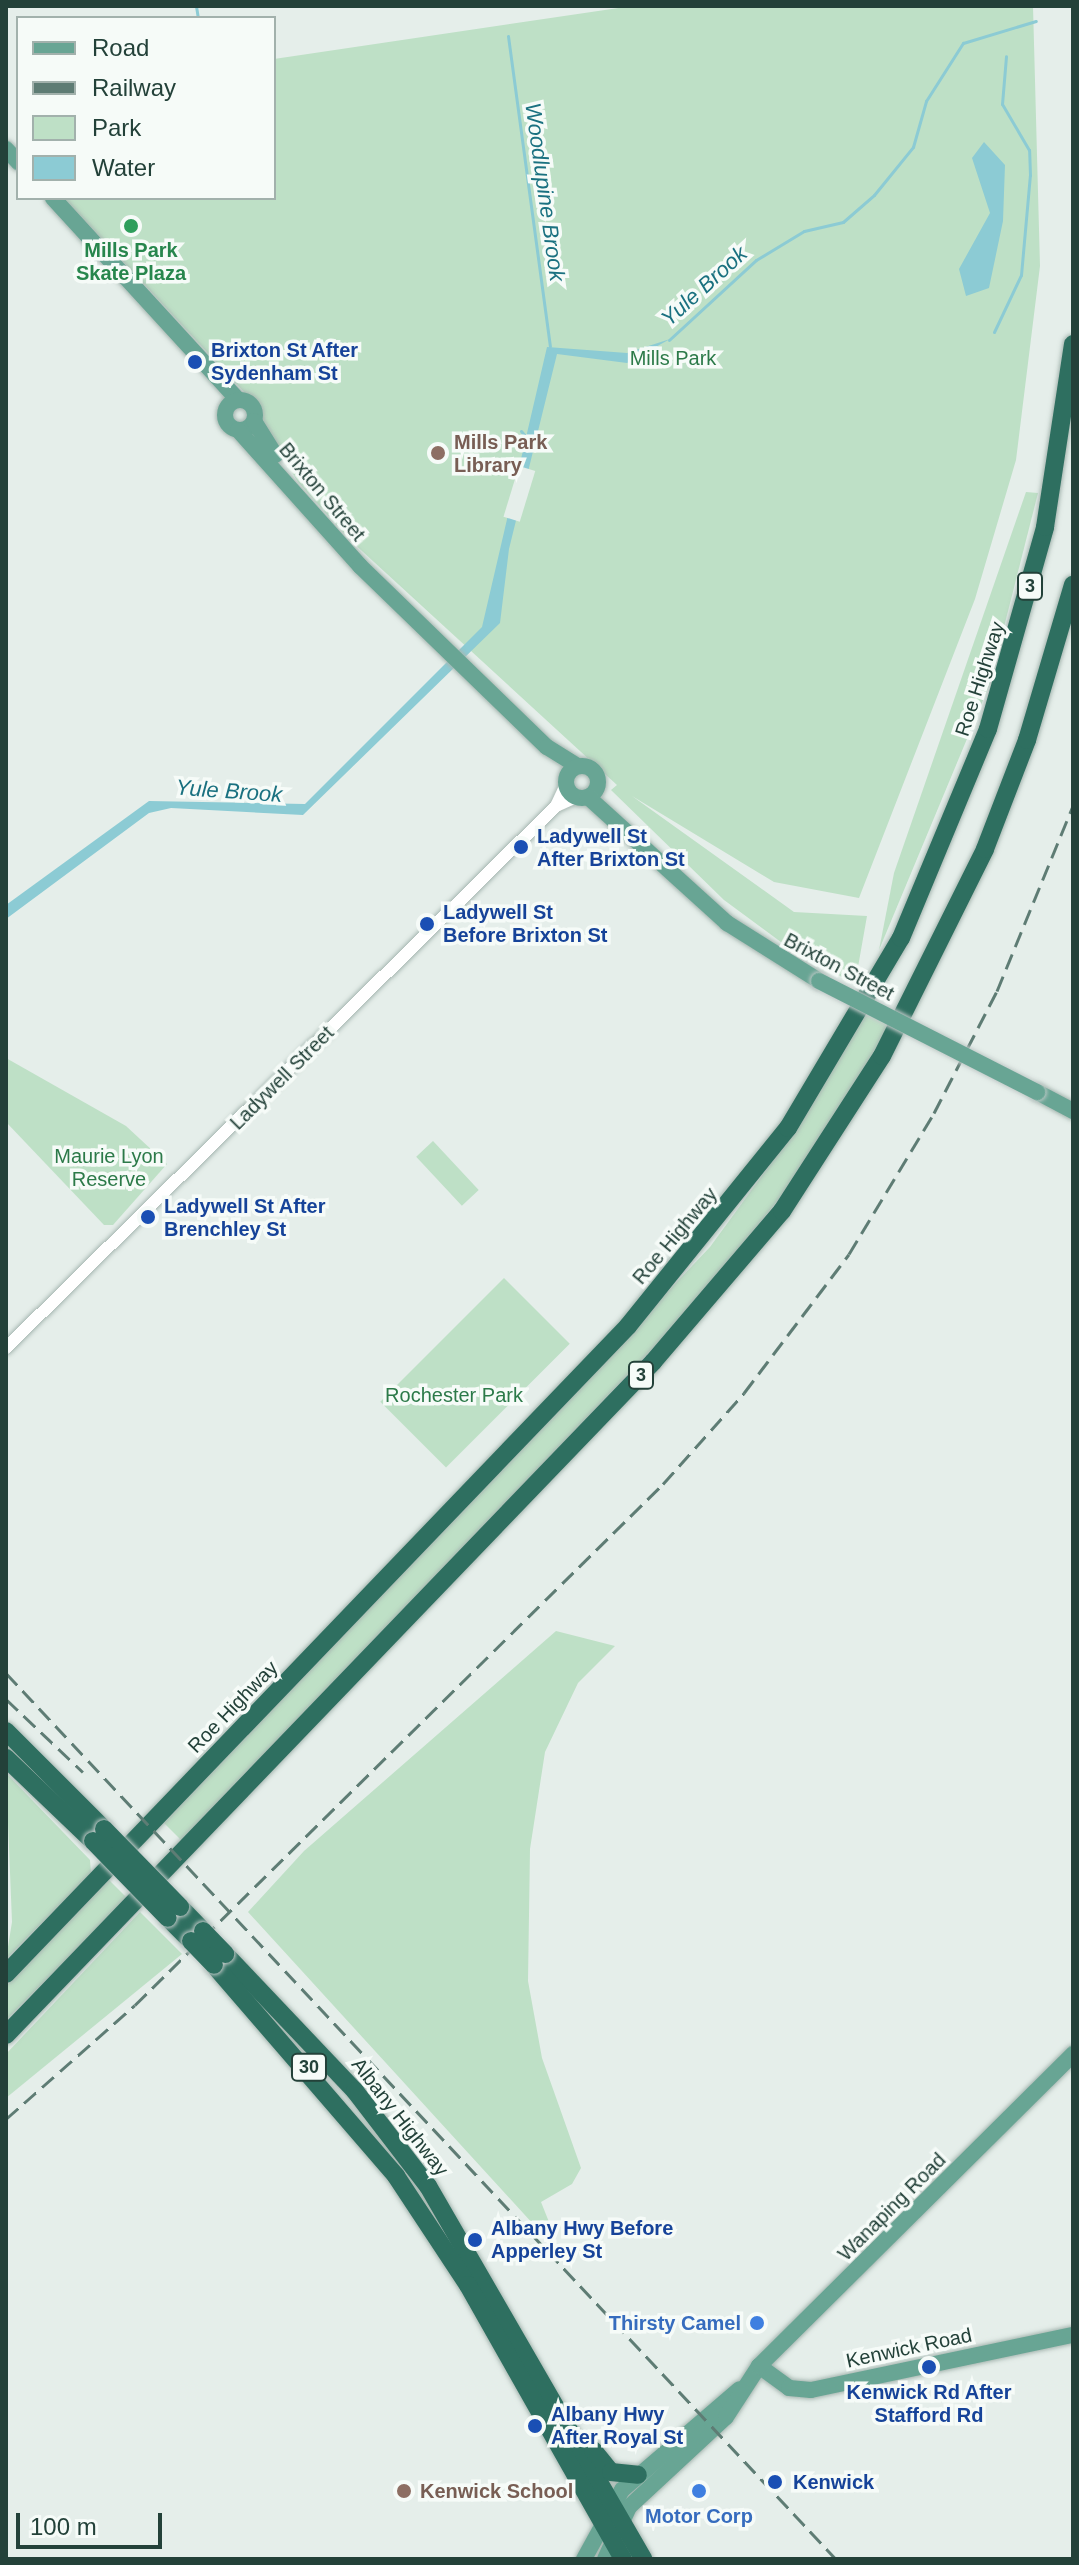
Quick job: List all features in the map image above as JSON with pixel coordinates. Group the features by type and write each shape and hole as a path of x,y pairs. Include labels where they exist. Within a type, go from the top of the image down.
{"highway":[{"name":"Roe Highway","path":"6,1974 628,1326 788,1128 901,938 988,729 1045,527 1073,344"},
{"name":"3","path":"6,2035 653,1362 782,1211 882,1056 985,849 1027,740 1073,585"},
{"name":"Albany Highway","path":"6,1731 99,1835 402,2149 560,2413 643,2559"},
{"name":"Albany Highway","path":"6,1758 99,1835"},
{"name":"Albany Highway","path":"220,1960 396,2176 623,2559"},
{"path":"560,2413 575,2421 607,2469 638,2475"}],"main road":[{"name":"Brixton Street","path":"55,200 214,375 238,400 251,405 254,421 302,493 378,579"},
{"name":"Brixton Street","path":"214,375 225,413 238,430 378,579 547,747 579,789 616,816 727,923 819,981 1073,1111"},
{"path":"225,413 238,400"},
{"path":"238,430 254,421"},
{"name":"Brixton Street","path":"547,747 578,766 593,770 579,789"},
{"path":"578,766 579,789"},
{"name":"Wanaping Road","path":"584,2559 601,2520 638,2475 684,2433 740,2389 1073,2054"},
{"name":"Kenwick Road","path":"764,2362 805,2380 1073,2326"},
{"name":"Kenwick Road","path":"764,2362 789,2388 811,2390 1073,2335"},
{"name":"Wanaping Road","path":"605,2559 622,2520 734,2407 740,2389"},
{"path":"662,2453 687,2455 684,2433"}],"street":[{"name":"Ladywell Street","path":"6,1348 556,806 579,789"}],"green space":[{"name":"Mills Park","path":"632,6 1033,6 1040,266 1016,460 975,599 859,898 774,882 632,796 794,912 867,916 855,984 793,951 724,900 611,790 617,785 350,540 298,482 268,435 260,409 66,200 276,200 276,59"},
{"path":"1026,492 1038,493 989,686 879,950 894,873"},
{"path":"866,1014 893,1027 786,1190 690,1309 183,1842 164,1823 710,1247 791,1136"},
{"name":"Maurie Lyon Reserve","path":"6,1058 126,1126 167,1164 113,1225 104,1225 6,1122"},
{"path":"433,1141 479,1190 462,1206 416,1157"},
{"name":"Rochester Park","path":"504,1278 570,1344 446,1468 380,1402"},
{"path":"556,1631 615,1646 578,1683 545,1752 530,1849 528,1981 542,2058 581,2168 572,2184 541,2202 549,2222 534,2225 248,1912 304,1851"},
{"path":"6,1773 90,1860 91,1873 6,1959 12,1922"},
{"path":"109,1880 127,1898 6,2020 6,1986"},
{"path":"140,1912 182,1954 6,2098 6,2054"}],"water":[{"path":"984,142 1005,165 1003,221 989,288 966,296 959,269 990,213 972,158"},
{"path":"670,339 627,363 557,354 509,549 500,623 303,815 171,808 149,813 6,919 6,905 149,801 305,804 482,627 547,347 627,353"}],"pier":[{"path":"519,466 535,471 520,522 504,517"}],"waterway":[{"path":"196,6 198,16"},
{"name":"Yule Brook","path":"669,340 756,260 804,231 843,222 874,195 913,147 926,101 963,43 1036,21"},
{"name":"Woodlupine Brook","path":"508,36 550,346"},
{"path":"994,332 1021,275 1030,175 1029,150 1002,104 1006,56"},
{"path":"521,431 531,443"}],"railway":[{"path":"6,2119 135,2005 663,1484 744,1393 849,1254 934,1113 997,991 1073,806"},
{"path":"6,1673 836,2559"},
{"path":"6,1699 83,1772"}],"place":[{"name":"Mills Park Skate Plaza","path":"131,226"},
{"name":"Brixton St After Sydenham St","path":"195,362"},
{"name":"Mills Park Library","path":"438,453"},
{"name":"Ladywell St After Brixton St","path":"521,847"},
{"name":"Ladywell St Before Brixton St","path":"427,924"},
{"name":"Ladywell St After Brenchley St","path":"148,1217"},
{"name":"Albany Hwy Before Apperley St","path":"475,2240"},
{"name":"Thirsty Camel","path":"757,2323"},
{"name":"Kenwick Rd After Stafford Rd","path":"929,2367"},
{"name":"Albany Hwy After Royal St","path":"535,2426"},
{"name":"Kenwick","path":"775,2482"},
{"name":"Kenwick School","path":"404,2491"},
{"name":"Motor Corp","path":"699,2491"}]}
